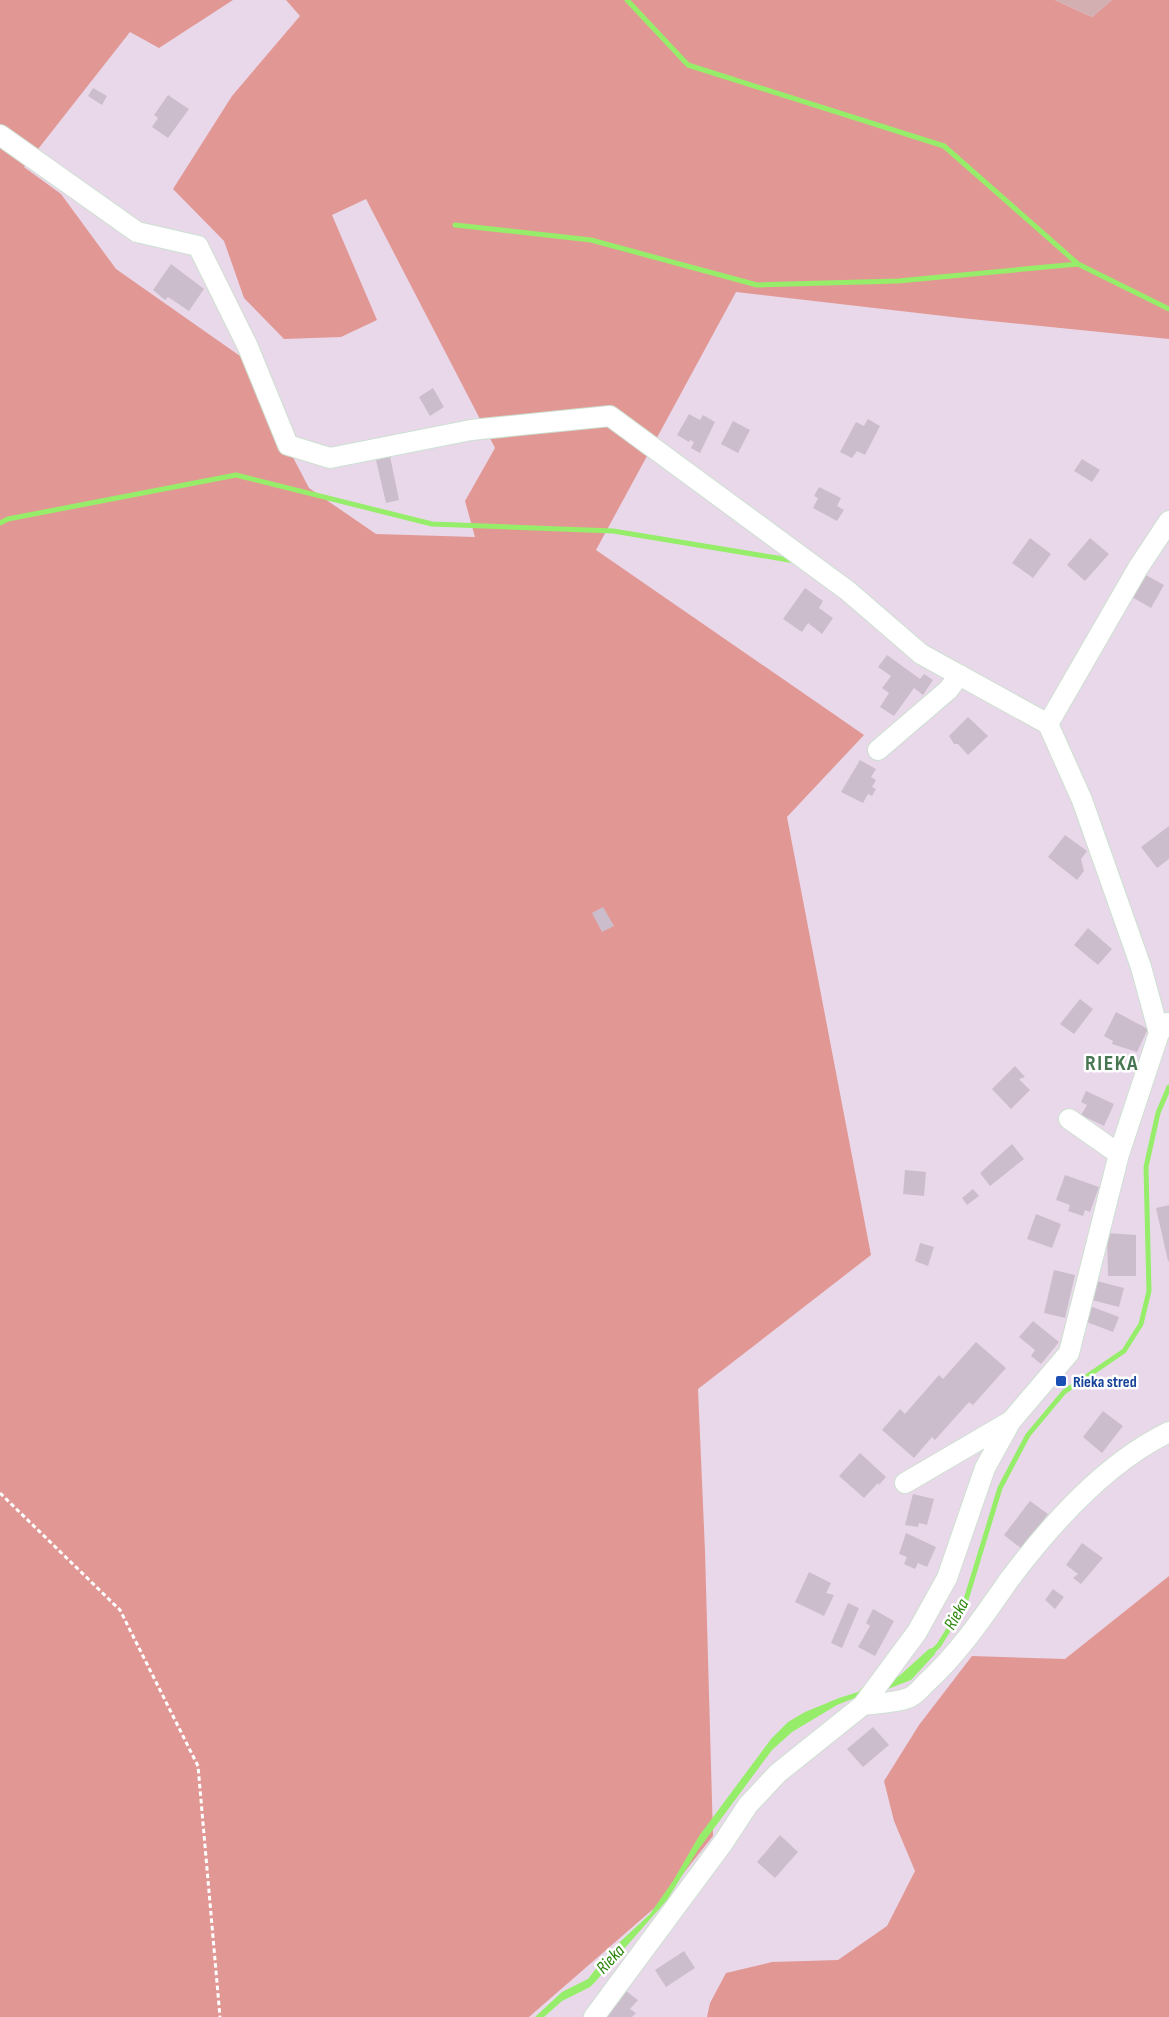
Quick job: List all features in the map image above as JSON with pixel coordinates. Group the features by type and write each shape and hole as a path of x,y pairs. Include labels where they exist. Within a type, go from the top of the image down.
{"street":[{"path":"0,135 137,232 198,246 248,347 288,445 330,458 471,430 610,416 848,591 921,654 1048,724 1082,800 1164,1027 1119,1154 1069,1353 1011,1421 985,1468 947,1578 917,1632 864,1703 778,1773 748,1805 723,1843 594,2017"},
{"path":"1048,724 1132,578 1169,521"},
{"path":"878,750 948,690 960,675"},
{"path":"1069,1119 1119,1154"},
{"path":"905,1483 1011,1421"},
{"path":"864,1703 910,1698 943,1668 971,1635 1010,1580 1052,1527 1080,1497 1111,1470 1155,1439 1169,1432"}],"path":[{"path":"0,1493 120,1610 198,1767 220,2017"}],"shaded area":[{"path":"0,0 233,0 159,48 130,32 24,167 61,194 116,269 240,356 309,488 376,534 475,537 465,501 495,448 366,199 332,215 377,320 341,337 284,339 244,298 224,241 173,189 232,96 300,16 286,0 1055,0 1092,17 1112,0 1169,0 1169,339 736,292 596,550 864,735 787,817 871,1255 698,1389 713,1836 659,1904 529,2017 0,2017"},
{"path":"1055,0 1112,0 1092,17"},
{"path":"1169,1576 1169,2017 707,2017 710,2003 726,1973 772,1962 838,1960 887,1926 915,1871 894,1821 884,1781 919,1725 972,1656 1065,1659"}],"water":[{"name":"Rieka","path":"936,1647 935,1654 911,1680 888,1689 872,1691 837,1705 792,1732 772,1750 698,1850 667,1900 595,1982 590,1987 562,2001 544,2017 535,2017 562,1992 588,1979 608,1953 650,1914 673,1881 699,1836 771,1739 788,1722 805,1712 858,1692 871,1679 898,1677 929,1649"}],"building":[{"path":"93,88 107,96 102,105 88,96"},
{"path":"168,95 189,109 168,138 152,127 158,118 154,115"},
{"path":"171,264 204,289 189,311 168,297 165,300 153,290"},
{"path":"433,388 444,407 430,416 419,397"},
{"path":"689,414 700,420 703,415 715,422 700,453 691,448 694,442 690,440 689,442 677,435"},
{"path":"868,419 880,426 865,455 857,451 852,458 840,452 856,422 864,426"},
{"path":"733,421 750,430 738,453 721,444"},
{"path":"390,456 399,500 386,503 376,460"},
{"path":"1082,459 1100,470 1092,482 1074,471"},
{"path":"819,487 841,498 837,506 844,510 837,521 813,508 818,498 814,496"},
{"path":"1030,538 1051,554 1033,578 1012,563"},
{"path":"1090,538 1109,554 1085,581 1067,565"},
{"path":"1142,573 1164,585 1151,608 1130,596"},
{"path":"805,588 823,601 819,608 833,618 822,634 808,623 802,632 783,619"},
{"path":"887,655 920,679 924,674 933,680 923,695 914,688 894,716 880,707 889,693 882,688 891,676 878,667"},
{"path":"968,717 988,736 968,755 958,744 954,744 949,736"},
{"path":"860,760 876,769 871,777 876,780 872,787 876,789 872,796 868,794 863,803 841,792"},
{"path":"1169,826 1169,859 1157,868 1141,847"},
{"path":"1065,835 1087,851 1081,859 1084,871 1077,880 1048,857"},
{"path":"603,907 614,926 602,932 592,913"},
{"path":"1088,928 1112,949 1098,965 1074,945"},
{"path":"1080,999 1093,1009 1074,1034 1060,1024"},
{"path":"1116,1012 1148,1029 1137,1052 1112,1044 1113,1041 1104,1036"},
{"path":"1015,1066 1025,1077 1019,1079 1030,1090 1011,1109 992,1089"},
{"path":"1086,1091 1114,1104 1104,1126 1081,1115 1087,1105 1081,1102"},
{"path":"1012,1144 1024,1159 990,1186 980,1173"},
{"path":"905,1170 926,1172 924,1196 903,1194"},
{"path":"1065,1175 1099,1187 1090,1212 1085,1210 1083,1216 1068,1211 1070,1205 1056,1200"},
{"path":"973,1189 979,1196 967,1205 962,1198"},
{"path":"1169,1205 1169,1261 1168,1261 1156,1208"},
{"path":"1036,1214 1061,1224 1052,1248 1027,1239"},
{"path":"1107,1233 1136,1235 1136,1276 1108,1276"},
{"path":"920,1243 934,1247 928,1266 915,1261"},
{"path":"1054,1270 1075,1275 1065,1318 1044,1313"},
{"path":"1093,1280 1124,1288 1119,1307 1088,1299"},
{"path":"1090,1306 1119,1317 1113,1332 1084,1321"},
{"path":"1033,1321 1059,1342 1041,1364 1031,1356 1035,1350 1019,1337"},
{"path":"976,1342 1006,1368 973,1405 969,1402 935,1440 932,1437 914,1458 882,1430 900,1409 905,1414 939,1375 943,1379"},
{"path":"1103,1411 1123,1426 1102,1453 1083,1437"},
{"path":"860,1453 886,1477 864,1498 839,1476"},
{"path":"913,1494 934,1499 927,1525 919,1523 918,1527 905,1525"},
{"path":"1030,1501 1048,1514 1022,1549 1004,1535"},
{"path":"906,1533 936,1547 927,1567 918,1563 915,1569 904,1564 907,1557 899,1554"},
{"path":"1082,1543 1103,1558 1081,1584 1073,1578 1078,1574 1066,1565"},
{"path":"809,1572 831,1583 826,1593 834,1595 824,1616 795,1602"},
{"path":"1053,1589 1064,1597 1055,1609 1045,1600"},
{"path":"848,1603 859,1608 842,1648 831,1643"},
{"path":"873,1609 894,1621 875,1656 858,1647 870,1626 866,1623"},
{"path":"873,1727 889,1745 863,1767 847,1749"},
{"path":"780,1835 798,1852 775,1878 757,1862"},
{"path":"684,1951 695,1968 666,1987 655,1970"},
{"path":"626,1991 638,2000 630,2009 636,2013 632,2017 605,2017"}],"waterway":[{"path":"627,0 688,65 944,146 1078,264"},
{"path":"455,225 591,240 757,285 898,281 1078,264 1169,309"},
{"path":"0,523 8,519 236,475 432,524 613,531 795,561"},
{"name":"Rieka","path":"932,1652 939,1645 965,1603 1000,1488 1028,1435 1064,1392 1124,1351 1141,1324 1149,1291 1146,1167 1158,1113 1169,1087"}],"place":[{"name":"Rieka stred","path":"1061,1381"}],"district":[{"name":"RIEKA","path":"1112,1062"}]}
